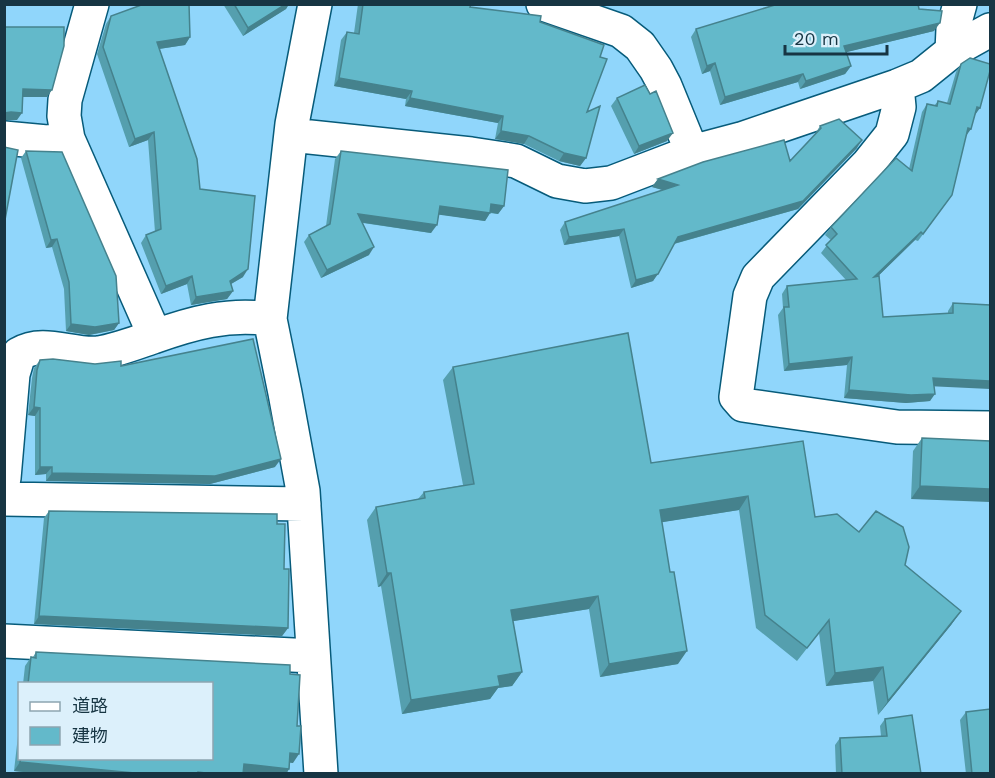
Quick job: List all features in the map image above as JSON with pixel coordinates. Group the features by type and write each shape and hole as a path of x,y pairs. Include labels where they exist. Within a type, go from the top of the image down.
{"street":[{"path":"92,4 65,100 64,116 68,139 155,336"},
{"path":"315,4 291,135 270,319 304,504 321,774"},
{"path":"543,4 621,31 640,46 665,86 692,152"},
{"path":"952,51 953,29 960,4"},
{"path":"291,135 471,154 516,161 557,181 585,186 611,183 692,152 741,139 897,86 921,76 952,51 990,30"},
{"path":"897,86 899,107 892,134 868,164 758,277 750,296 736,397 743,405 897,427 990,428"},
{"path":"4,138 47,142 68,139"},
{"path":"4,478 14,374 18,354 28,348 59,348 97,353 123,348 195,324 232,316 270,319"},
{"path":"4,499 304,504"},
{"path":"4,641 313,656"}],"building":[{"path":"144,4 189,4 190,37 157,42 197,159 200,189 255,196 248,269 230,281 233,291 196,297 192,276 166,286 146,235 161,229 154,132 135,139 103,47 111,16"},
{"path":"234,4 286,4 248,28"},
{"path":"363,4 471,4 470,7 541,16 540,22 604,45 600,57 607,59 587,112 600,106 586,158 564,153 529,136 501,131 503,116 410,98 412,91 339,78 347,32 359,34"},
{"path":"778,4 918,4 919,9 942,11 940,23 844,46 851,66 806,81 803,74 725,97 715,63 707,66 696,29"},
{"path":"4,27 64,27 64,46 52,90 23,89 22,113 4,113"},
{"path":"970,58 990,64 990,71 980,108 977,107 971,129 968,128 952,195 923,234 921,232 874,277 879,276 883,317 953,313 953,303 990,305 990,381 933,378 935,394 911,395 849,390 852,357 789,364 784,307 789,307 787,286 857,279 826,245 837,234 831,227 896,158 912,171 927,104 937,106 938,101 950,104 961,64"},
{"path":"645,85 650,94 656,91 673,133 639,146 617,98"},
{"path":"839,119 862,140 803,201 678,237 658,274 636,280 624,229 569,237 565,222 678,185 658,179 703,162 784,140 790,161 821,128 820,126"},
{"path":"4,147 18,150 4,225"},
{"path":"26,151 62,152 116,276 119,323 95,327 71,324 69,282 57,239 51,240"},
{"path":"341,151 508,170 504,206 491,204 490,213 440,206 437,225 358,214 374,247 327,270 309,235 330,224"},
{"path":"628,333 651,463 803,441 815,517 837,514 859,532 876,511 903,527 909,547 905,565 961,611 888,701 883,667 835,673 829,620 807,648 765,615 748,496 660,510 670,572 674,572 687,651 609,664 598,596 511,610 522,672 498,676 500,686 411,700 391,573 387,573 376,507 425,498 424,492 474,484 453,367"},
{"path":"253,339 281,459 215,476 52,473 52,467 40,467 40,408 34,407 40,360 53,359 95,364 121,361 121,366"},
{"path":"922,438 990,441 990,489 920,486"},
{"path":"49,511 277,514 277,524 285,524 284,569 289,569 288,628 39,616"},
{"path":"36,652 290,665 290,674 300,675 297,726 301,726 299,754 290,753 289,769 244,764 243,774 198,772 198,774 145,774 20,762 21,760 213,760 213,682 28,682 31,657 36,658"},
{"path":"990,709 990,774 972,774 966,712"},
{"path":"912,715 921,774 842,774 840,738 887,736 885,719"}]}
